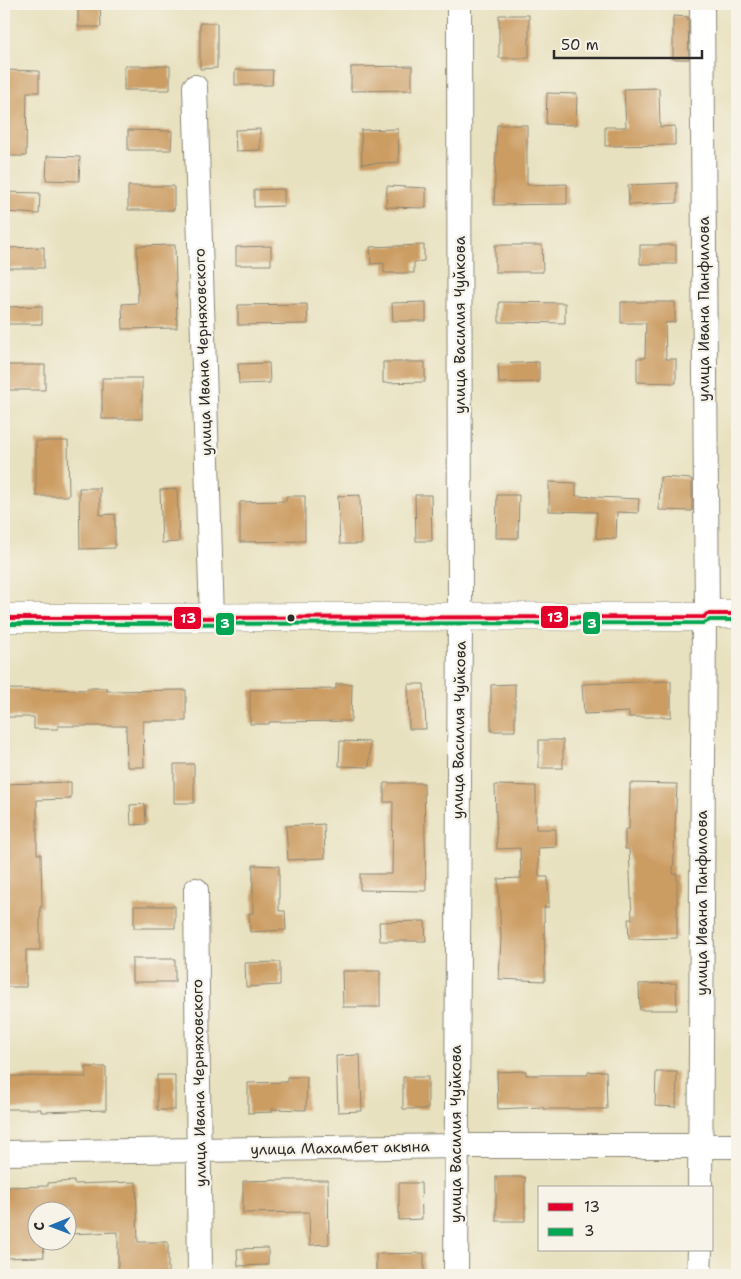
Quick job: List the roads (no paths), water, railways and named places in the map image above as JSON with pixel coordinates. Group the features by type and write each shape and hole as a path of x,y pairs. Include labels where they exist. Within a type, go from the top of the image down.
{"street":[{"name":"улица Василия Чуйкова","path":"456,1275 455,1146 460,615 459,4"},
{"name":"улица Ивана Панфилова","path":"700,1186 705,616 702,4"},
{"name":"улица Ивана Черняховского","path":"195,87 212,618"},
{"path":"4,618 460,615 705,616 737,614"},
{"name":"улица Ивана Черняховского","path":"196,890 200,1275"},
{"name":"улица Махамбет акына","path":"4,1153 455,1146 737,1146"},
{"path":"699,1275 700,1252"}]}
